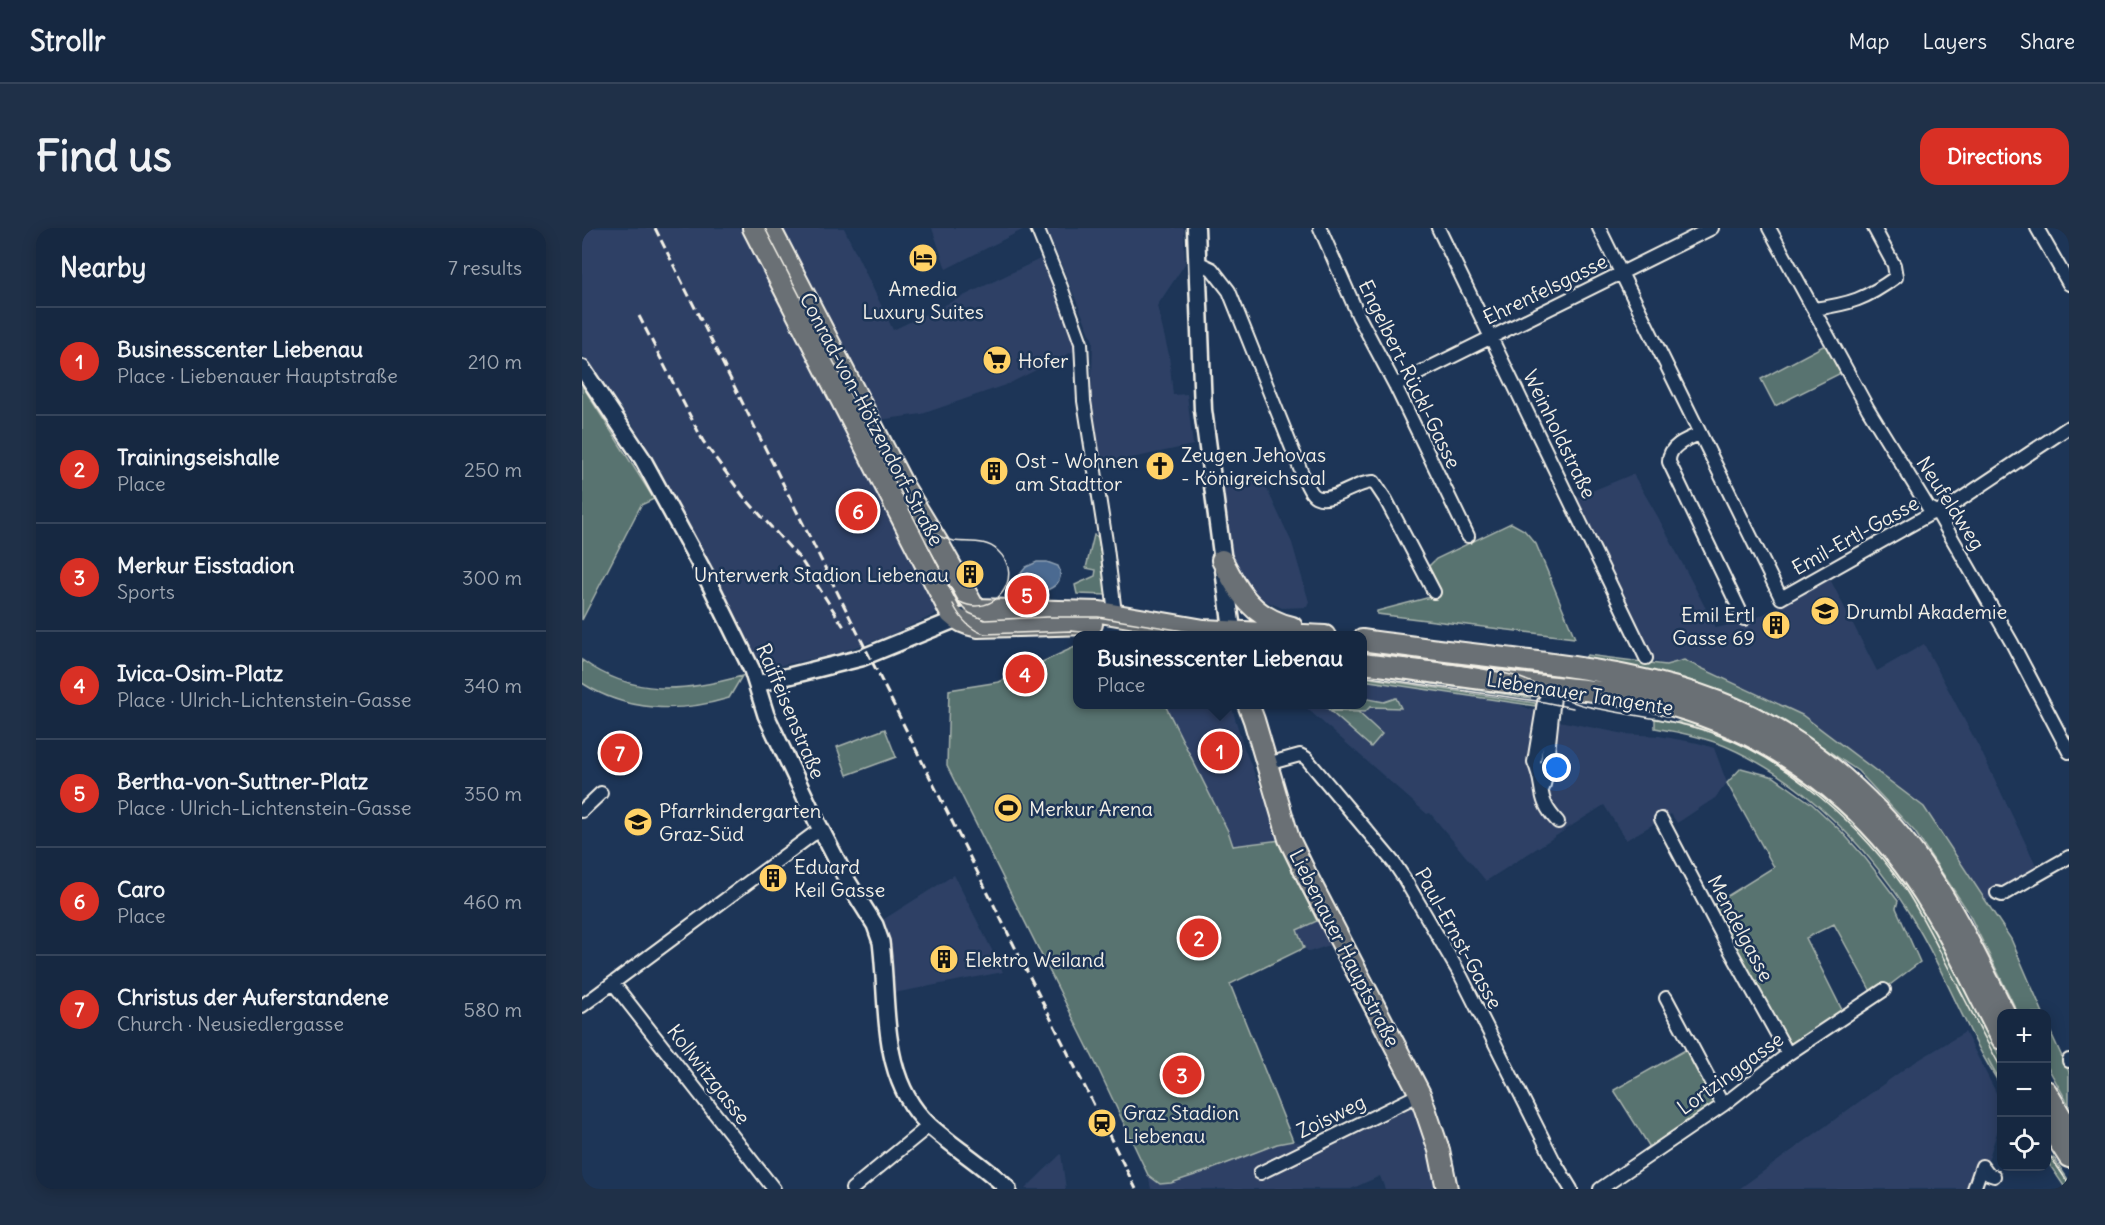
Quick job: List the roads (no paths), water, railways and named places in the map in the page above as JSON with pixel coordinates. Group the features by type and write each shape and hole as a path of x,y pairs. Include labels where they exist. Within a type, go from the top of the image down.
{"main road":[{"path":"1196,228 1203,410 1232,631"},
{"name":"Conrad-von-Hötzendorf-Straße","path":"765,230 905,489 975,609"},
{"name":"Conrad-von-Hötzendorf-Straße","path":"765,230 947,607 957,620"},
{"path":"1222,560 1236,588 1255,611 1279,624 1306,631"},
{"path":"975,609 1115,613 1213,631"},
{"path":"957,620 968,626 978,627 1092,624 1136,631"},
{"name":"Liebenauer Tangente","path":"1367,641 1558,665 1645,680 1713,700 1761,722 1824,763 1861,794 1893,827 1922,864 1953,912 2003,1009"},
{"name":"Liebenauer Tangente","path":"1367,664 1555,686 1671,705 1715,720 1768,745 1818,778 1863,818 1912,876 1940,919 1997,1031"},
{"path":"1555,686 1558,665"},
{"name":"Liebenauer Hauptstraße","path":"1252,710 1289,839 1420,1094 1439,1150 1446,1189"},
{"path":"2051,1099 2069,1130"},
{"path":"2051,1129 2069,1157"}],"street":[{"path":"1036,228 1081,343 1084,401 1115,613"},
{"name":"Engelbert-Rückl-Gasse","path":"1320,228 1359,317 1395,385 1468,536"},
{"name":"Weinholdstraße","path":"1438,228 1646,658"},
{"path":"1599,228 1700,434 1672,449 1669,462 1744,619"},
{"name":"Ehrenfelsgasse","path":"1395,385 1712,228"},
{"name":"Neufeldweg","path":"1769,228 1868,409 1928,507 1937,512 2012,643 2069,752"},
{"path":"1814,309 1856,301 1896,278 1894,265 1874,228"},
{"path":"2037,228 2069,284"},
{"path":"1197,262 1212,269 1229,291 1305,481 1313,494 1327,498 1364,483 1374,483 1386,500 1434,592"},
{"name":"Raiffeisenstraße","path":"582,368 642,458 704,572 757,684 766,716 821,831 879,935 892,1058 908,1098 930,1125 1008,1189"},
{"name":"Emil-Ertl-Gasse","path":"1700,434 1781,598 1930,513 1949,507 2069,427"},
{"path":"757,684 861,658 957,620 975,609"},
{"path":"1555,686 1547,772 1541,798 1546,809 1558,822"},
{"name":"Paul-Ernst-Gasse","path":"1267,764 1300,755 1306,758 1398,869 1461,976 1554,1161 1571,1189"},
{"path":"582,811 601,793"},
{"name":"Mendelgasse","path":"1661,819 1788,1054"},
{"path":"582,1006 812,835 821,831"},
{"path":"1997,893 2002,895 2069,857"},
{"name":"Kollwitzgasse","path":"614,982 774,1189"},
{"name":"Lortzinggasse","path":"1600,1189 1723,1105 1788,1054 1884,990"},
{"path":"1666,998 1723,1105"},
{"name":"Zoisweg","path":"1260,1173 1420,1094"},
{"path":"852,1189 930,1125"},
{"path":"1974,1189 1982,1166 1988,1174 1994,1176"}],"tram line":[{"path":"765,228 956,600 969,613 985,620 1098,617 1183,631"},
{"path":"918,520 943,538 977,542 993,547 1006,561 1009,572 1002,593 984,605 973,606 960,602"},
{"path":"953,604 966,623 974,630 985,634 1073,631"},
{"path":"1367,654 1456,665 1511,675 1576,703 1684,725 1715,734 1751,749 1773,763 1833,808 1893,872 1922,917 1998,1063"},
{"path":"1367,677 1573,708"},
{"path":"2051,1157 2069,1184"}],"railway":[{"path":"655,228 1136,1189"},
{"path":"639,316 703,441 743,496 801,560 846,630"}],"place":[{"name":"Amedia Luxury Suites","path":"923,258"},
{"name":"Hofer","path":"997,360"},
{"name":"Zeugen Jehovas - Königreichsaal","path":"1160,466"},
{"name":"Ost - Wohnen am Stadttor","path":"994,471"},
{"name":"Caro","path":"858,511"},
{"name":"Unterwerk Stadion Liebenau","path":"970,574"},
{"name":"Bertha-von-Suttner-Platz","path":"1027,595"},
{"name":"Drumbl Akademie","path":"1825,611"},
{"name":"Emil Ertl Gasse 69","path":"1776,625"},
{"name":"Ivica-Osim-Platz","path":"1025,674"},
{"name":"Businesscenter Liebenau","path":"1220,751"},
{"name":"Christus der Auferstandene","path":"620,753"},
{"name":"Merkur Arena","path":"1008,808"},
{"name":"Pfarrkindergarten Graz-Süd","path":"638,822"},
{"name":"Eduard Keil Gasse","path":"773,878"},
{"name":"Trainingseishalle","path":"1199,938"},
{"name":"Elektro Weiland","path":"944,959"},
{"name":"Merkur Eisstadion","path":"1182,1075"},
{"name":"Graz Stadion Liebenau","path":"1102,1123"}]}
